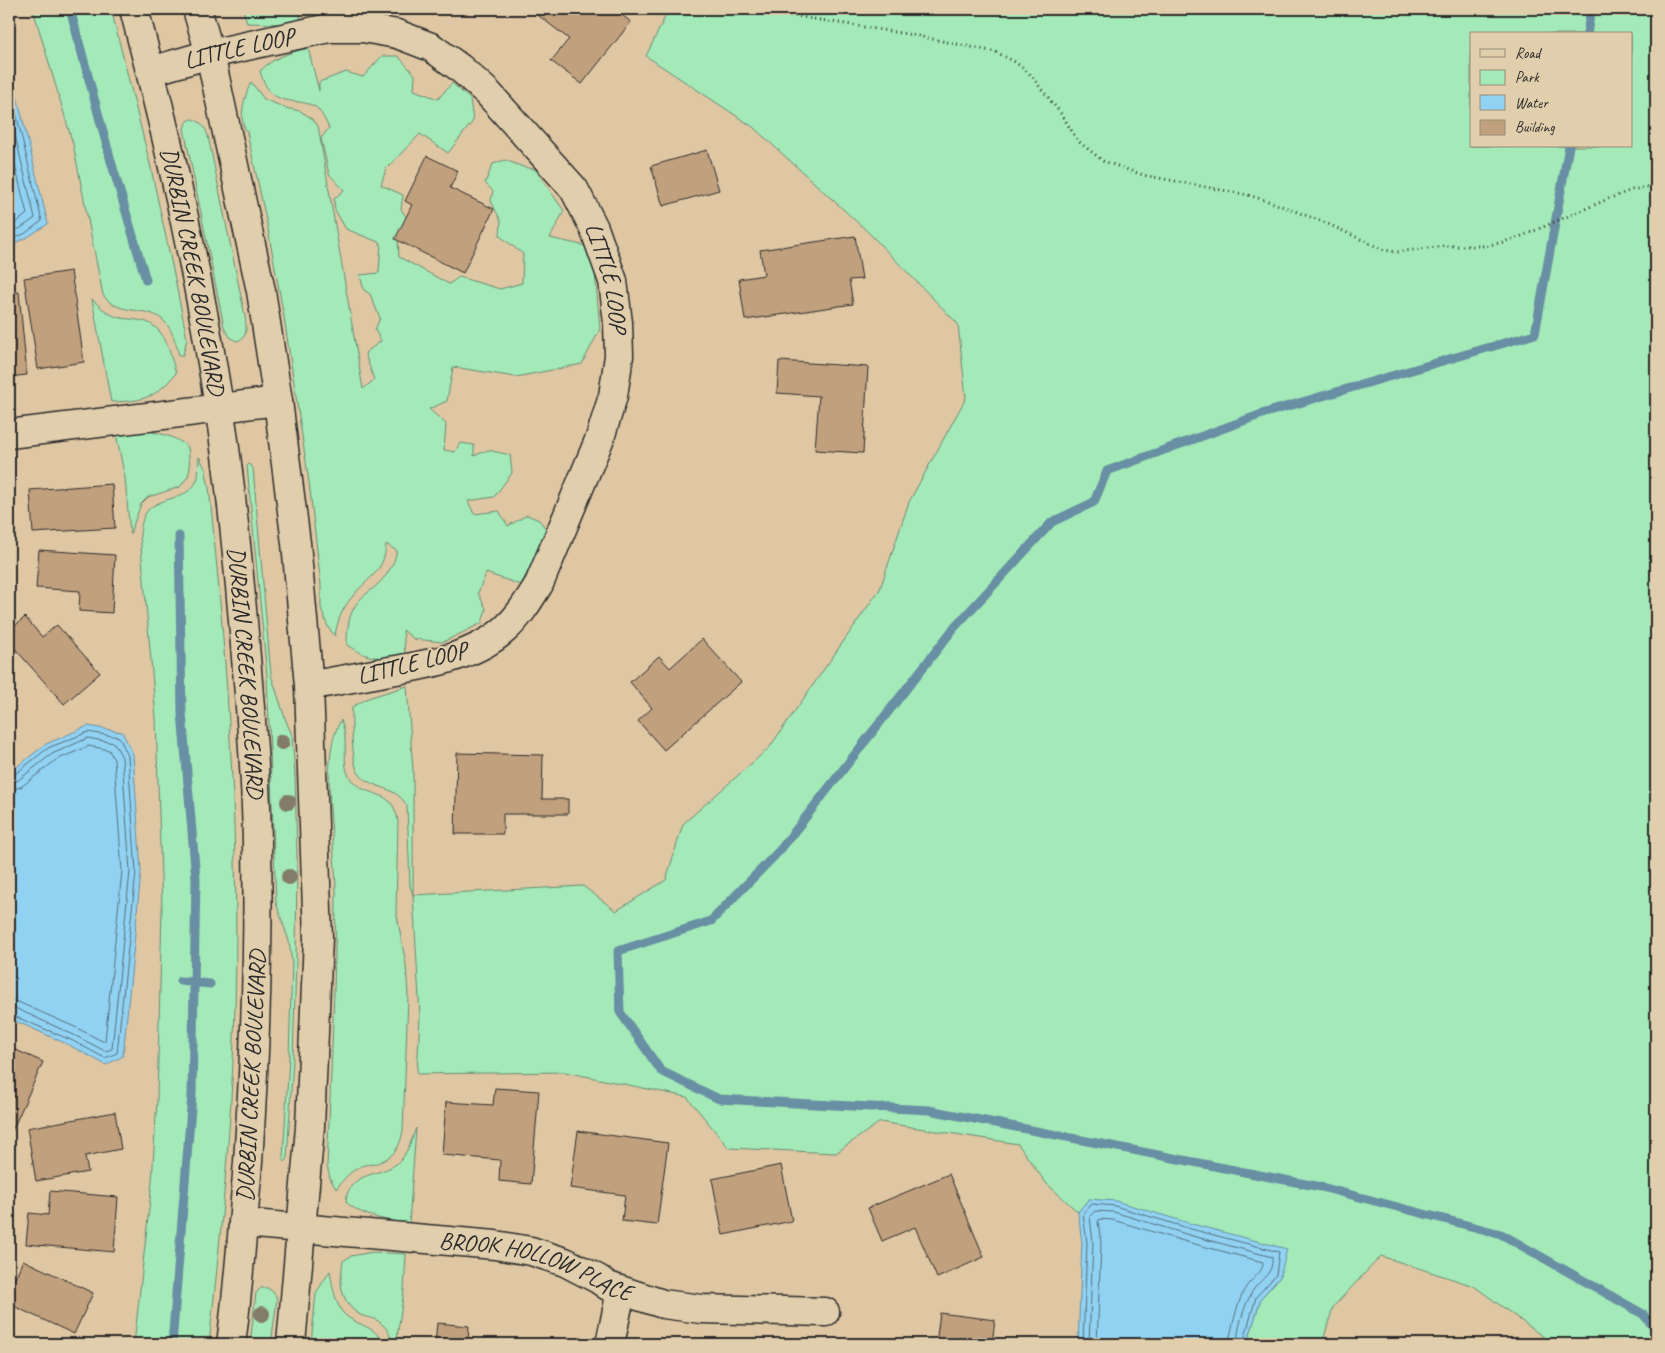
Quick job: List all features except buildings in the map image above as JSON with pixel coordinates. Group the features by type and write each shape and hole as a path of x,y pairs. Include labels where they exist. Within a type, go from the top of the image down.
{"street":[{"name":"DURBIN CREEK BOULEVARD","path":"134,9 151,71 194,261 219,408 237,551 249,692 257,841 257,994 243,1224 231,1344"},
{"path":"197,9 210,54 261,291 278,401 296,543 309,686 318,938 310,1127 291,1344"},
{"name":"LITTLE LOOP","path":"151,71 210,54 329,28 363,28 397,34 431,48 460,68 487,92 574,189 594,228 613,281 618,323 619,356 613,396 600,438 585,475 539,584 526,606 505,630 483,644 459,655 423,665 309,686"},
{"path":"9,434 278,401"},
{"name":"BROOK HOLLOW PLACE","path":"243,1224 495,1244 531,1251 565,1262 608,1286 663,1304 701,1309 825,1312"},
{"path":"610,1344 621,1291"}],"path":[{"path":"745,9 913,35 996,52 1015,62 1029,73 1062,115 1078,141 1103,160 1143,175 1248,195 1272,202 1326,223 1384,250 1397,252 1444,246 1482,246 1500,243 1522,236 1632,190 1656,185"}],"green space":[{"path":"33,9 111,9 150,164 175,279 187,339 183,355 179,355 174,338 165,322 151,313 118,306 110,302 103,295 73,144"},
{"path":"243,9 299,9 301,19 282,24 247,23"},
{"path":"669,9 1656,9 1656,1344 1553,1344 1474,1286 1381,1256 1333,1307 1322,1344 1247,1344 1261,1298 1280,1277 1089,1199 1078,1212 1046,1183 1018,1144 880,1122 836,1153 729,1148 687,1097 565,1072 417,1074 420,1016 413,895 583,886 616,911 666,880 683,824 769,748 880,589 909,502 966,398 958,324 867,231 753,127 646,56"},
{"path":"308,48 319,91 319,82 346,72 363,77 382,56 398,56 415,75 414,90 438,99 452,83 470,99 473,121 448,153 420,134 386,169 381,185 403,195 401,209 406,217 398,239 399,257 449,284 459,277 500,289 522,283 523,254 500,236 501,221 491,201 493,191 485,183 493,164 505,160 523,167 535,169 564,211 550,238 586,246 595,272 600,329 582,364 516,377 453,367 447,401 429,409 446,424 444,450 455,452 460,443 474,445 474,456 488,450 510,455 512,473 494,497 468,501 474,514 499,511 508,526 527,515 539,520 548,531 521,585 486,573 478,593 486,609 482,623 443,642 414,639 403,630 405,655 388,657 369,656 347,645 348,624 355,605 382,580 393,563 397,551 386,544 385,554 379,568 345,606 335,636 328,627 321,608 321,584 309,482 284,317 267,224 243,121 244,100 251,82 264,99 285,108 300,111 310,117 318,126 363,389 374,380 365,353 381,341 375,330 380,318 370,294 364,290 360,275 379,273 381,243 346,229 335,210 334,199 344,190 329,174 321,138 329,128 321,112 311,105 284,100 273,94 266,85 260,71 276,59"},
{"path":"192,119 203,125 208,136 245,316 245,335 236,341 230,337 224,327 184,129 186,122"},
{"path":"92,299 114,316 141,320 151,324 163,336 176,373 155,393 132,401 111,402"},
{"path":"139,431 165,435 188,447 190,468 188,476 180,487 148,497 141,504 130,534 125,478 116,433"},
{"path":"199,457 205,468 209,487 216,556 227,693 234,831 236,970 227,1154 209,1344 134,1344 152,1182 157,1100 162,909 156,718 140,535 143,518 149,509 184,494 195,484 198,477"},
{"path":"249,464 253,468 271,675 292,735 295,776 297,855 296,962 293,1057 287,1160 285,1162 283,1158 292,963 289,941 276,903 267,675 247,466"},
{"path":"407,686 413,771 413,895 410,886 407,806 395,793 367,781 357,770 353,748 352,707 368,698"},
{"path":"341,720 345,737 346,764 350,778 357,785 390,802 395,810 398,821 396,910 406,965 408,996 403,1131 399,1143 394,1152 386,1159 374,1164 363,1165 354,1170 336,1189 330,1178 327,1166 336,896 329,781 330,757 334,737"},
{"path":"416,1128 409,1223 368,1215 346,1202 348,1191 353,1184 368,1175 394,1166 401,1160 408,1149"},
{"path":"373,1252 406,1254 404,1290 396,1344 392,1344 386,1328 382,1324 374,1319 358,1314 347,1302 342,1292 343,1261 351,1256"},
{"path":"330,1271 335,1296 341,1310 351,1319 375,1332 380,1337 382,1344 311,1344 316,1293"},
{"path":"261,1288 268,1288 277,1299 271,1344 250,1344 256,1293"}],"water":[{"path":"9,63 48,224 9,246"},
{"path":"88,726 122,732 133,754 141,872 123,1056 106,1065 69,1045 9,1018 9,773 46,744"},
{"path":"1089,1199 1116,1201 1192,1224 1287,1249 1280,1277 1261,1298 1247,1344 1078,1344 1082,1243 1078,1212"}],"waterway":[{"path":"70,9 111,161 146,280"},
{"path":"1587,32 1591,9"},
{"path":"1569,148 1535,334 1265,413 1107,471 1094,502 1052,522 954,628 780,850 711,921 618,951 620,1012 661,1071 719,1099 929,1110 1321,1187 1501,1234 1643,1314 1656,1330"},
{"path":"172,1344 192,1095 196,879 182,713 179,536"},
{"path":"180,981 210,984"}]}
